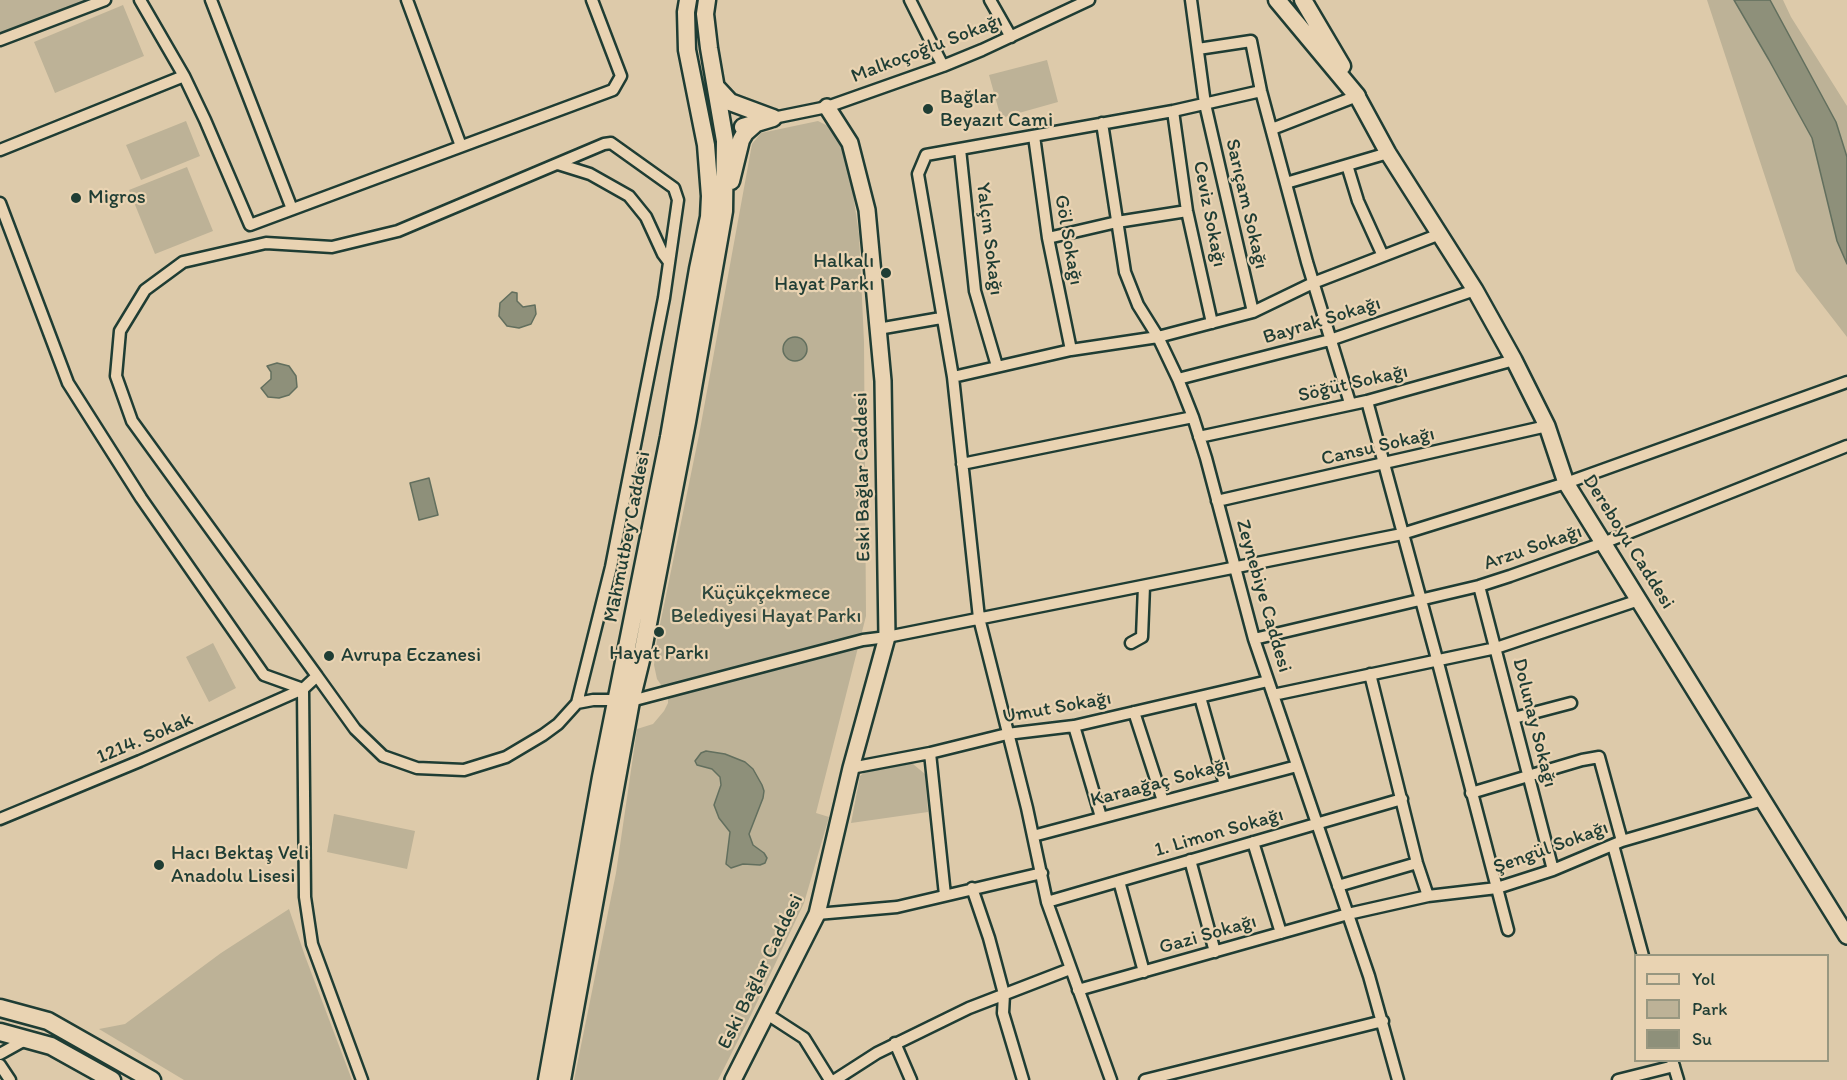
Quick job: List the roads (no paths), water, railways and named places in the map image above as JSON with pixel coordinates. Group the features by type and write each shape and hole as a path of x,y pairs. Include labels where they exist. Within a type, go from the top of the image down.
{"main road":[{"name":"Mahmutbey Caddesi","path":"562,1080 624,700 698,269 709,218 708,168 687,50 688,0"},
{"name":"Mahmutbey Caddesi","path":"547,1080 601,777 624,700 641,660 687,422 724,212 723,123 705,14 707,0"},
{"path":"1277,0 1358,96"},
{"path":"1303,0 1358,96"},
{"path":"717,87 730,102 773,118"},
{"name":"Dereboyu Caddesi","path":"1358,96 1388,153 1475,290 1514,360 1547,426 1566,483 1847,936"},
{"name":"Eski Bağlar Caddesi","path":"733,1080 817,914 851,768 887,637 883,381 867,210 850,143 827,106"},
{"path":"700,123 710,126 773,118"},
{"path":"724,200 745,133 754,125 773,118"},
{"path":"723,123 754,125"},
{"path":"0,1008 48,1021 152,1080"},
{"path":"0,1032 51,1046 112,1080"}],"street":[{"path":"0,40 105,0"},
{"path":"155,0 141,3 184,76 250,225 613,90 621,76 592,0"},
{"path":"211,0 292,209"},
{"path":"407,0 461,146"},
{"path":"910,0 944,66"},
{"path":"990,0 1011,37"},
{"name":"Malkoçoğlu Sokağı","path":"773,118 827,106 944,66 1089,0"},
{"path":"1191,0 1205,104"},
{"path":"1198,49 1251,40 1261,91 1313,283 1350,403"},
{"path":"0,150 184,76"},
{"path":"1111,1080 1047,902 1042,873 979,618 953,377 941,318 918,174 926,155 1173,111 1261,91"},
{"path":"1272,129 1358,96"},
{"name":"Sarıçam Sokağı","path":"1205,104 1253,312"},
{"name":"Ceviz Sokağı","path":"1173,111 1187,210 1212,323"},
{"name":"Zeynebiye Caddesi","path":"1102,123 1125,272 1138,305 1158,337 1178,379 1192,417 1254,639 1383,1021 1398,1080"},
{"name":"Göl Sokağı","path":"1034,136 1048,238 1071,350"},
{"path":"610,143 674,188 678,200 669,262 611,567 577,703 558,724 506,757 464,770 417,768 383,756 355,729 132,420 116,376 120,331 145,290 183,262 266,243 332,247 398,231 594,147 610,143"},
{"name":"Yalçın Sokağı","path":"960,149 975,291 997,366"},
{"path":"1286,183 1388,153"},
{"path":"558,164 590,174 629,196 646,217 669,262"},
{"path":"1347,165 1358,201 1383,256"},
{"path":"0,203 68,383 93,425 264,675 303,689"},
{"path":"1048,238 1116,222 1187,210"},
{"path":"953,377 1071,350 1158,337 1253,312 1313,283 1440,234"},
{"name":"Bayrak Sokağı","path":"1178,379 1330,340 1475,290"},
{"path":"878,329 941,318"},
{"name":"Söğüt Sokağı","path":"1199,438 1367,401 1514,360"},
{"path":"577,703 593,700 624,700 863,640 1402,534 1566,483 1847,382"},
{"path":"1367,401 1508,930"},
{"path":"962,464 1192,417"},
{"name":"Cansu Sokağı","path":"1217,501 1547,426"},
{"name":"Arzu Sokağı","path":"1254,639 1479,586 1603,543 1847,446"},
{"path":"1131,643 1142,637 1144,586"},
{"name":"Dolunay Sokağı","path":"1479,586 1553,870"},
{"path":"1273,694 1437,658 1496,648 1640,600"},
{"path":"1370,674 1417,862 1428,896"},
{"path":"316,676 303,689 305,897 312,944 362,1080"},
{"name":"Umut Sokağı","path":"851,768 930,753 1007,734 1074,726 1268,681"},
{"name":"1214. Sokak","path":"0,819 140,761 303,689"},
{"path":"1200,697 1225,785"},
{"path":"1514,718 1571,703"},
{"path":"1134,712 1162,801"},
{"path":"1074,726 1101,817"},
{"path":"930,753 945,895"},
{"path":"1471,793 1599,757 1643,954"},
{"name":"Karaağaç Sokağı","path":"1033,836 1297,766"},
{"name":"1. Limon Sokağı","path":"1047,902 1402,799"},
{"name":"Şengül Sokağı","path":"1348,914 1428,896 1497,888 1553,870 1618,843 1762,800"},
{"path":"1253,842 1281,933"},
{"path":"1190,860 1215,952"},
{"path":"1338,886 1417,862"},
{"path":"817,914 897,907 1042,873"},
{"path":"1119,881 1144,972"},
{"path":"972,888 989,938 1004,994 1003,1014 1023,1080"},
{"name":"Gazi Sokağı","path":"1078,990 1348,914"},
{"path":"835,1080 895,1043 969,1008 1070,969"},
{"path":"767,1014 804,1038 830,1080"},
{"path":"1145,1080 1383,1021"},
{"path":"0,1054 27,1039"},
{"path":"895,1043 911,1080"},
{"path":"1618,1080 1673,1063 1678,1080"},
{"path":"85,1064 95,1080"},
{"path":"0,1065 10,1080"}],"water":[{"path":"1734,0 1770,0 1836,122 1847,157 1847,264 1837,241 1812,138"},
{"path":"512,292 517,293 517,301 523,307 535,305 536,314 531,324 519,328 507,326 499,316 500,303"},
{"path":"795,337 804,340 807,349 804,358 795,361 786,358 783,349 786,340"},
{"path":"277,363 289,366 296,376 297,387 289,395 279,398 268,397 261,388 271,379 271,372 267,366"},
{"path":"429,478 438,515 419,520 410,483"},
{"path":"706,751 725,754 745,762 753,769 762,785 763,798 749,834 753,845 767,858 765,863 743,864 731,868 726,864 730,832 719,818 714,805 721,785 720,777 712,769 697,765 695,761 701,753"}],"place":[{"name":"Bağlar Beyazıt Cami","path":"928,109"},
{"name":"Migros","path":"76,198"},
{"name":"Halkalı Hayat Parkı","path":"886,273"},
{"name":"Hayat Parkı","path":"659,632"},
{"name":"Avrupa Eczanesi","path":"329,656"},
{"name":"Hacı Bektaş Veli Anadolu Lisesi","path":"159,865"}],"park label":[{"name":"Küçükçekmece Belediyesi Hayat Parkı","path":"766,606"}]}
